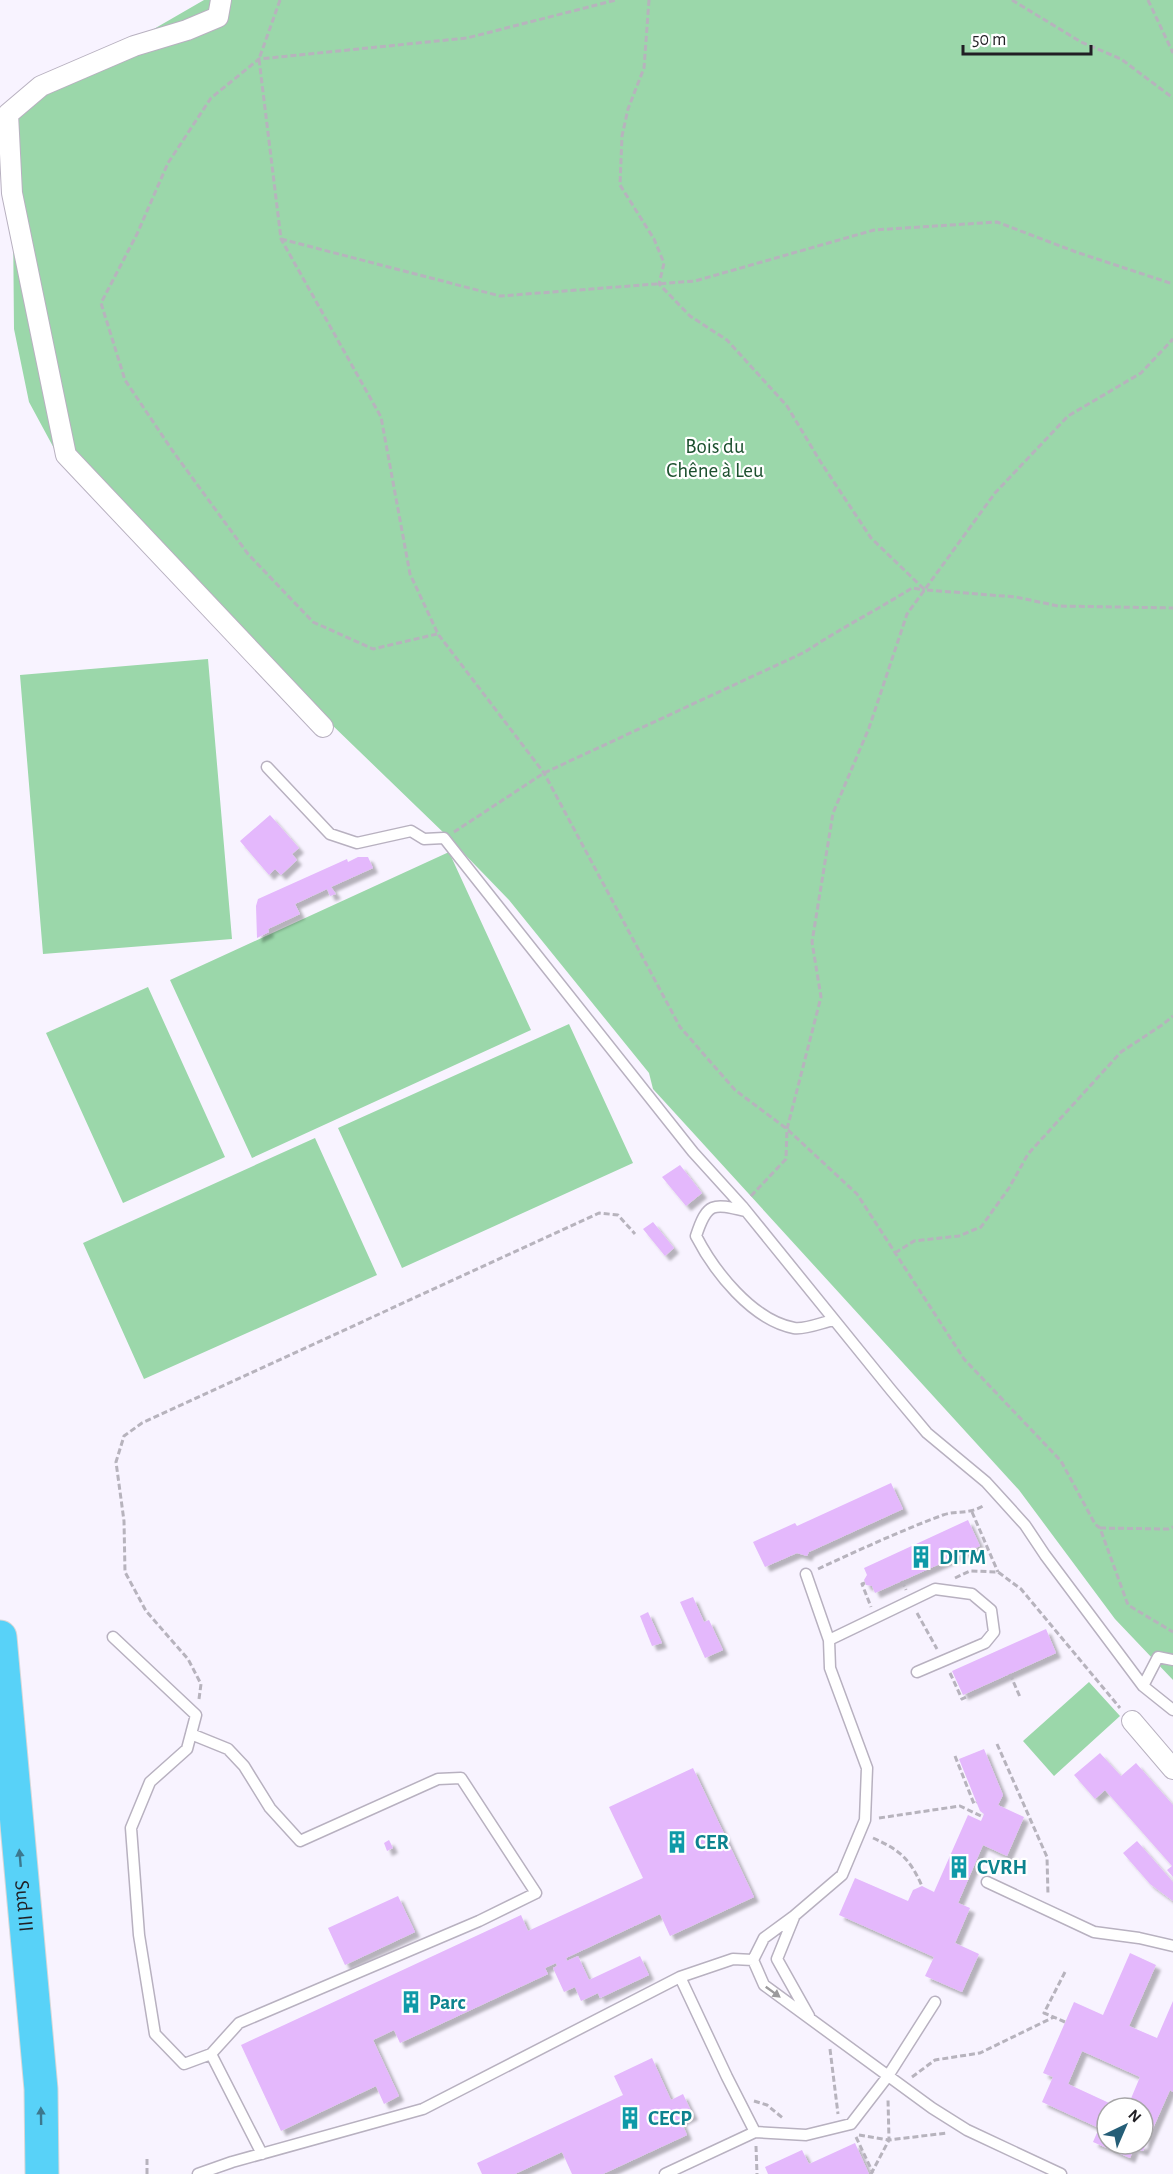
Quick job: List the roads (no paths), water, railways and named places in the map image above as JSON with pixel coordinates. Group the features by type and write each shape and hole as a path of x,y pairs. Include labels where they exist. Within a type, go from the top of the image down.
{"highway":[{"name":"Sud III","path":"0,1637 40,2089 42,2174"}],"street":[{"path":"220,0 218,17 187,30 134,46 41,87 8,114 12,193 66,455 323,727"},
{"path":"1132,1721 1173,1769"}],"lane":[{"path":"267,768 330,834 357,843 411,831 424,839 444,838 693,1152 743,1208 927,1433 986,1482 1025,1525 1044,1555 1143,1686 1173,1710"},
{"path":"743,1208 719,1204 711,1208 702,1218 696,1236 708,1259 732,1289 770,1320 796,1329 834,1320"},
{"path":"806,1574 829,1640 830,1668 867,1768 865,1820 842,1875 764,1938 753,1960 764,1986 900,2085 967,2130 1061,2174"},
{"path":"829,1640 908,1594 935,1589 972,1594 991,1610 994,1632 985,1643 917,1672"},
{"path":"112,1636 196,1715 187,1749 150,1782 131,1828 139,1935 155,2034 184,2064 211,2054 239,2023 468,1926 536,1893 461,1778 438,1779 300,1841 270,1808 244,1766 228,1749 191,1734"},
{"path":"1143,1686 1158,1657 1173,1660"},
{"path":"987,1882 1094,1932 1139,1938 1173,1946"},
{"path":"794,1916 777,1959 810,2019"},
{"path":"198,2174 423,2109 680,1977 733,1959 753,1960"},
{"path":"680,1977 755,2132"},
{"path":"665,2174 755,2132 806,2135 851,2124 888,2076 934,2002"},
{"path":"211,2054 262,2154"}],"place":[{"name":"DITM","path":"921,1557"},
{"name":"CER","path":"677,1842"},
{"name":"CVRH","path":"959,1867"},
{"name":"Parc","path":"411,2002"},
{"name":"CECP","path":"630,2118"}],"park label":[{"name":"Bois du Chêne à Leu","path":"715,458"}]}
